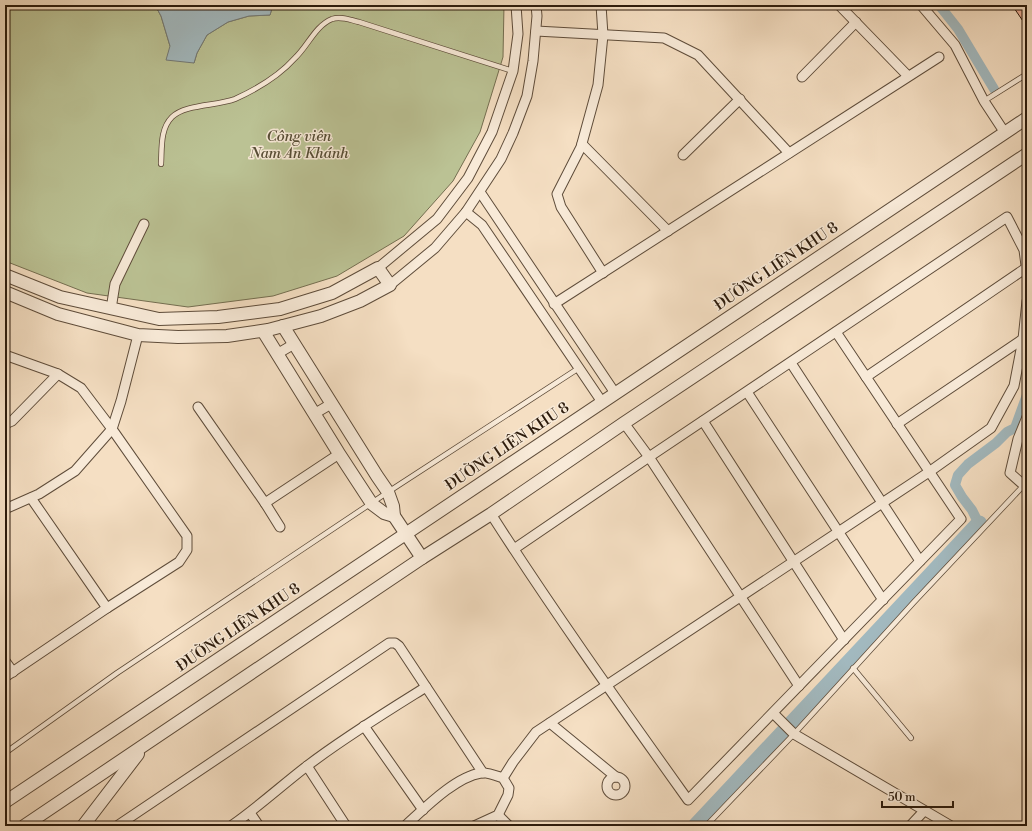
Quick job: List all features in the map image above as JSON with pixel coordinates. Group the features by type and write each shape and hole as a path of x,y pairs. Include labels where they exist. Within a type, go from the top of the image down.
{"street":[{"path":"5,275 60,296 159,319 218,316 280,308 332,293 378,268 437,219 468,178 492,132 513,71 518,34 516,5"},
{"path":"5,292 58,314 138,335 178,337 226,336 263,331 321,316 360,301 390,286 435,248 466,212 501,159 527,96 536,31 536,5"},
{"path":"601,5 602,35 598,85 582,144 557,194 561,207 603,273"},
{"path":"839,5 908,76"},
{"path":"921,5 955,45 984,101 1005,133"},
{"path":"802,77 856,22"},
{"path":"536,31 664,38 698,55 790,153"},
{"path":"554,304 939,57"},
{"path":"683,155 740,99"},
{"name":"ĐƯỜNG LIÊN KHU 8","path":"5,802 615,393 1005,133 1026,121"},
{"path":"582,144 668,231"},
{"path":"24,826 1027,154"},
{"path":"480,192 615,393"},
{"path":"466,212 482,225 602,402"},
{"path":"514,550 649,457 1007,217 1024,250 1027,270 866,377"},
{"path":"111,309 115,284 144,224"},
{"path":"378,268 390,286"},
{"path":"519,280 533,272"},
{"path":"503,778 513,762 536,732 882,504 991,428 1014,386 1023,339 1027,301"},
{"path":"283,326 388,492 393,506 394,516 422,558"},
{"path":"263,331 339,454 372,504 384,513 394,516"},
{"path":"491,514 514,550 688,800 961,519 836,332"},
{"path":"5,509 39,494 75,471 112,429 121,401 138,335"},
{"path":"897,424 1023,339"},
{"path":"277,354 294,344"},
{"path":"5,355 58,374 81,388 112,429 187,536 188,550 179,562 9,674 5,661"},
{"path":"791,363 920,561"},
{"path":"5,424 12,421 58,374"},
{"path":"747,392 883,600"},
{"path":"314,414 331,404"},
{"path":"198,407 280,527"},
{"path":"1025,486 1010,473 1018,439 1027,417"},
{"path":"703,421 844,640"},
{"path":"624,423 649,457 799,686"},
{"path":"1018,439 1027,430"},
{"path":"265,503 339,454"},
{"path":"31,498 107,608"},
{"path":"117,826 389,644 395,643 399,646 482,773"},
{"path":"231,826 250,813 307,766 364,726 426,687"},
{"path":"773,713 794,734 951,826"},
{"path":"550,723 616,776"},
{"path":"364,726 423,810"},
{"path":"83,826 145,745"},
{"path":"307,766 346,826"},
{"path":"405,826 437,797 463,779 482,773 503,778 509,788 508,795 498,816 474,826"},
{"path":"910,826 924,811"},
{"path":"250,813 259,826"},
{"path":"498,816 509,826"}],"lane":[{"path":"160,164 163,135 168,122 173,116 181,111 234,99 253,90 271,79 286,67 296,57 316,31 325,23 333,19 344,18 359,22 513,71"},
{"path":"984,101 1027,74"},
{"path":"5,753 117,673 388,492 579,368"},
{"path":"706,826 794,734 914,602 1025,486"},
{"path":"853,668 911,738"}],"green space":[{"name":"Công viên Nam An Khánh","path":"5,5 155,5 161,16 170,46 194,63 197,53 207,35 228,22 249,16 270,15 273,5 504,5 503,57 480,132 453,181 404,236 337,276 273,296 188,307 87,293 5,261"}],"water":[{"path":"155,5 273,5 270,15 249,16 228,22 207,35 197,53 194,63 166,60 170,46 161,16"}],"building":[{"path":"1012,5 1027,5 1027,27"}],"waterway":[{"path":"939,5 958,29 994,89"},
{"path":"979,524 972,510 955,485 958,475 968,464 996,443 1007,432 1015,428 1027,395"},
{"path":"696,826 979,524"}]}
